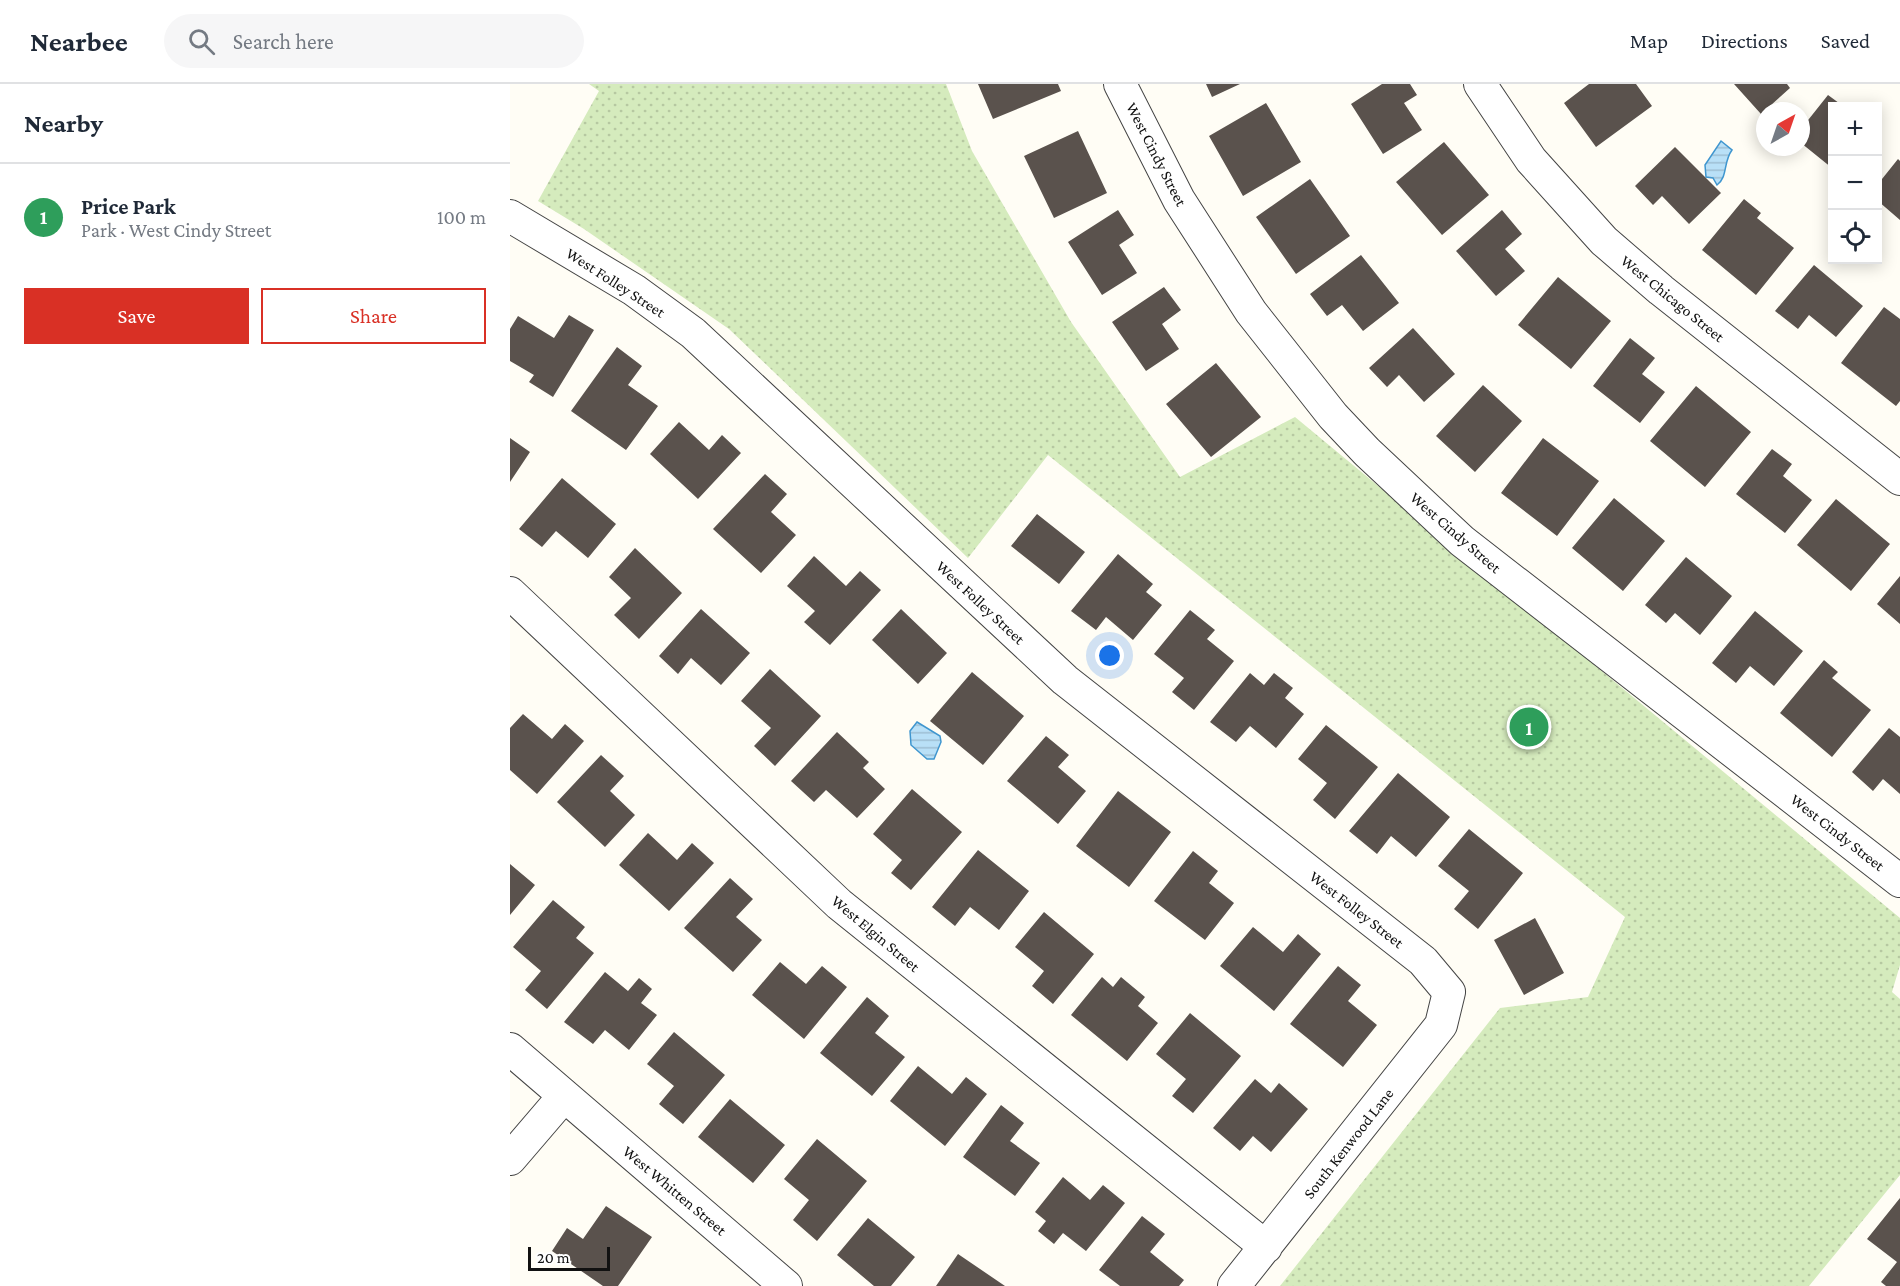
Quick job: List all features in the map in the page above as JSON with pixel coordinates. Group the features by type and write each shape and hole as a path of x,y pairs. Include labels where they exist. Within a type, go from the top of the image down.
{"street":[{"name":"West Cindy Street","path":"1120,84 1179,200 1251,312 1333,416 1368,452 1462,541 1900,880"},
{"name":"West Chicago Street","path":"1480,84 1531,160 1604,241 1661,290 1900,479"},
{"name":"West Folley Street","path":"510,216 634,290 693,333 1065,680 1424,961 1449,992"},
{"name":"West Elgin Street","path":"510,593 839,904 1266,1247"},
{"name":"South Kenwood Lane","path":"1234,1286 1441,1025 1449,992"},
{"name":"West Whitten Street","path":"510,1049 786,1286"},
{"path":"510,1159 564,1096"}],"green space":[{"path":"589,84 946,84 972,151 1071,322 1180,477 1295,417 1900,918 1900,965 1892,992 1900,999 1900,1175 1809,1286 1280,1286 1500,1008 1588,997 1625,917 1048,455 968,558 729,329 584,229 538,201 599,91"}],"water":[{"path":"1721,141 1732,150 1727,159 1723,178 1717,185 1713,178 1706,177 1705,165"},
{"path":"917,722 940,736 941,742 934,759 927,759 911,745 910,731"}],"building":[{"path":"978,84 1058,84 1061,91 993,119"},
{"path":"1206,84 1240,84 1212,97"},
{"path":"1382,84 1410,84 1417,95 1404,103 1422,130 1383,154 1351,104"},
{"path":"1589,84 1636,84 1652,106 1596,147 1564,103"},
{"path":"1734,84 1787,84 1790,88 1774,102 1756,102 1756,108"},
{"path":"1828,95 1838,102 1828,102 1828,165 1810,150 1810,118"},
{"path":"1266,103 1301,162 1243,196 1209,136"},
{"path":"1078,131 1107,193 1054,218 1024,156"},
{"path":"1444,142 1489,195 1442,235 1396,182"},
{"path":"1675,147 1721,193 1689,224 1662,196 1653,205 1635,186"},
{"path":"1898,159 1900,161 1900,220 1882,204 1882,179"},
{"path":"1310,179 1350,236 1296,274 1256,217"},
{"path":"1744,199 1761,213 1757,218 1794,248 1756,295 1702,250"},
{"path":"1118,210 1134,235 1119,245 1137,273 1102,295 1068,242"},
{"path":"1502,210 1522,234 1505,249 1525,271 1496,296 1456,251"},
{"path":"1361,255 1399,303 1363,331 1342,305 1327,316 1310,294"},
{"path":"1814,265 1863,306 1836,337 1809,315 1798,329 1775,311"},
{"path":"1558,277 1611,321 1571,369 1518,325"},
{"path":"1164,287 1181,310 1162,324 1179,349 1146,371 1112,322"},
{"path":"1884,307 1900,319 1900,401 1896,406 1841,363"},
{"path":"569,315 594,330 553,397 529,382 534,375 510,361 510,329 518,316 554,338"},
{"path":"1413,328 1455,374 1424,402 1399,375 1387,387 1369,368"},
{"path":"1630,338 1655,358 1642,374 1665,392 1640,423 1593,386"},
{"path":"617,347 642,366 628,385 658,406 626,450 571,411"},
{"path":"1216,363 1261,417 1211,457 1166,404"},
{"path":"1483,385 1522,421 1475,472 1436,436"},
{"path":"1696,386 1751,432 1705,487 1650,441"},
{"path":"679,422 709,450 722,435 741,453 698,499 650,454"},
{"path":"510,438 530,452 510,482"},
{"path":"1543,438 1599,481 1557,536 1501,493"},
{"path":"1772,449 1792,464 1783,476 1812,500 1785,533 1736,494"},
{"path":"765,474 787,494 771,512 796,535 761,573 713,529"},
{"path":"562,478 616,524 588,558 556,531 542,547 519,529"},
{"path":"1614,498 1665,541 1623,591 1572,548"},
{"path":"1836,499 1890,544 1851,591 1797,545"},
{"path":"1037,514 1085,552 1059,584 1011,546"},
{"path":"635,548 682,593 639,639 614,615 631,598 609,577"},
{"path":"1118,554 1153,584 1146,592 1162,605 1133,640 1106,617 1096,630 1071,611"},
{"path":"814,556 846,586 860,571 881,590 830,645 804,622 815,611 787,586"},
{"path":"1686,557 1732,596 1700,635 1675,613 1666,623 1645,605"},
{"path":"1900,576 1900,624 1877,604"},
{"path":"701,609 750,653 721,685 691,658 678,674 659,656"},
{"path":"901,609 947,653 918,684 872,640"},
{"path":"1190,610 1215,630 1207,639 1234,661 1194,710 1172,692 1184,678 1154,654"},
{"path":"1755,611 1803,651 1774,686 1750,666 1736,683 1712,663"},
{"path":"1824,660 1838,672 1832,678 1871,710 1832,757 1780,713"},
{"path":"770,669 821,716 775,766 754,746 771,728 741,701"},
{"path":"972,672 1024,716 983,765 930,721"},
{"path":"1250,673 1264,685 1274,673 1293,688 1285,698 1304,714 1276,748 1250,726 1236,742 1210,722"},
{"path":"523,714 552,739 565,724 584,741 537,794 510,770 510,728"},
{"path":"1326,725 1378,767 1335,819 1313,800 1327,783 1298,759"},
{"path":"1889,728 1900,737 1900,794 1883,779 1873,791 1852,772"},
{"path":"837,732 869,762 863,768 885,789 857,818 826,790 814,802 791,781"},
{"path":"1046,736 1069,755 1058,767 1086,791 1058,824 1007,781"},
{"path":"601,755 624,776 610,791 635,815 605,847 557,802"},
{"path":"1398,773 1450,817 1416,857 1391,836 1377,854 1349,831"},
{"path":"912,789 962,832 911,890 891,873 902,860 873,834"},
{"path":"1118,791 1171,832 1129,887 1076,846"},
{"path":"1469,829 1523,873 1478,929 1454,909 1469,891 1438,866"},
{"path":"648,833 677,860 692,843 714,863 669,911 619,865"},
{"path":"978,850 1029,891 999,930 970,907 955,926 932,907"},
{"path":"1193,851 1218,871 1209,883 1234,903 1205,940 1154,901"},
{"path":"510,864 535,885 510,915"},
{"path":"730,878 753,899 736,917 762,940 733,972 684,928"},
{"path":"553,900 585,927 576,938 594,953 547,1009 525,990 541,971 513,947"},
{"path":"1044,912 1094,954 1053,1004 1032,986 1044,971 1015,947"},
{"path":"1535,918 1564,973 1524,995 1494,940"},
{"path":"1253,927 1283,952 1298,934 1321,954 1274,1011 1220,966"},
{"path":"780,962 806,984 822,966 847,987 804,1039 752,995"},
{"path":"1338,966 1361,985 1348,1001 1377,1025 1343,1067 1290,1024"},
{"path":"605,972 628,991 639,978 652,989 641,1003 657,1015 629,1050 605,1030 593,1044 564,1022"},
{"path":"1102,977 1113,987 1121,977 1145,997 1138,1006 1158,1023 1127,1061 1071,1015"},
{"path":"867,997 889,1016 875,1033 905,1057 872,1096 820,1053"},
{"path":"1190,1013 1241,1056 1193,1113 1172,1096 1186,1079 1156,1054"},
{"path":"674,1032 725,1075 683,1124 659,1104 674,1086 647,1064"},
{"path":"918,1066 952,1094 966,1077 987,1094 945,1146 890,1101"},
{"path":"1255,1079 1271,1093 1279,1083 1308,1109 1271,1152 1253,1136 1240,1151 1213,1128"},
{"path":"730,1099 785,1145 753,1183 698,1137"},
{"path":"1001,1105 1024,1123 1010,1141 1040,1163 1015,1196 963,1157"},
{"path":"817,1139 867,1181 817,1241 793,1220 809,1200 784,1179"},
{"path":"1063,1177 1090,1200 1103,1185 1125,1203 1086,1251 1063,1233 1054,1244 1038,1231 1046,1221 1035,1212"},
{"path":"1900,1198 1900,1286 1886,1286 1881,1282 1897,1262 1867,1239"},
{"path":"606,1206 652,1237 618,1286 603,1286 552,1251 567,1228 583,1239"},
{"path":"1142,1216 1165,1234 1150,1252 1184,1280 1179,1286 1120,1286 1099,1270"},
{"path":"868,1218 915,1257 891,1286 874,1286 837,1255"},
{"path":"958,1254 1005,1286 936,1286"}],"place":[{"name":"Price Park","path":"1529,727"}]}
